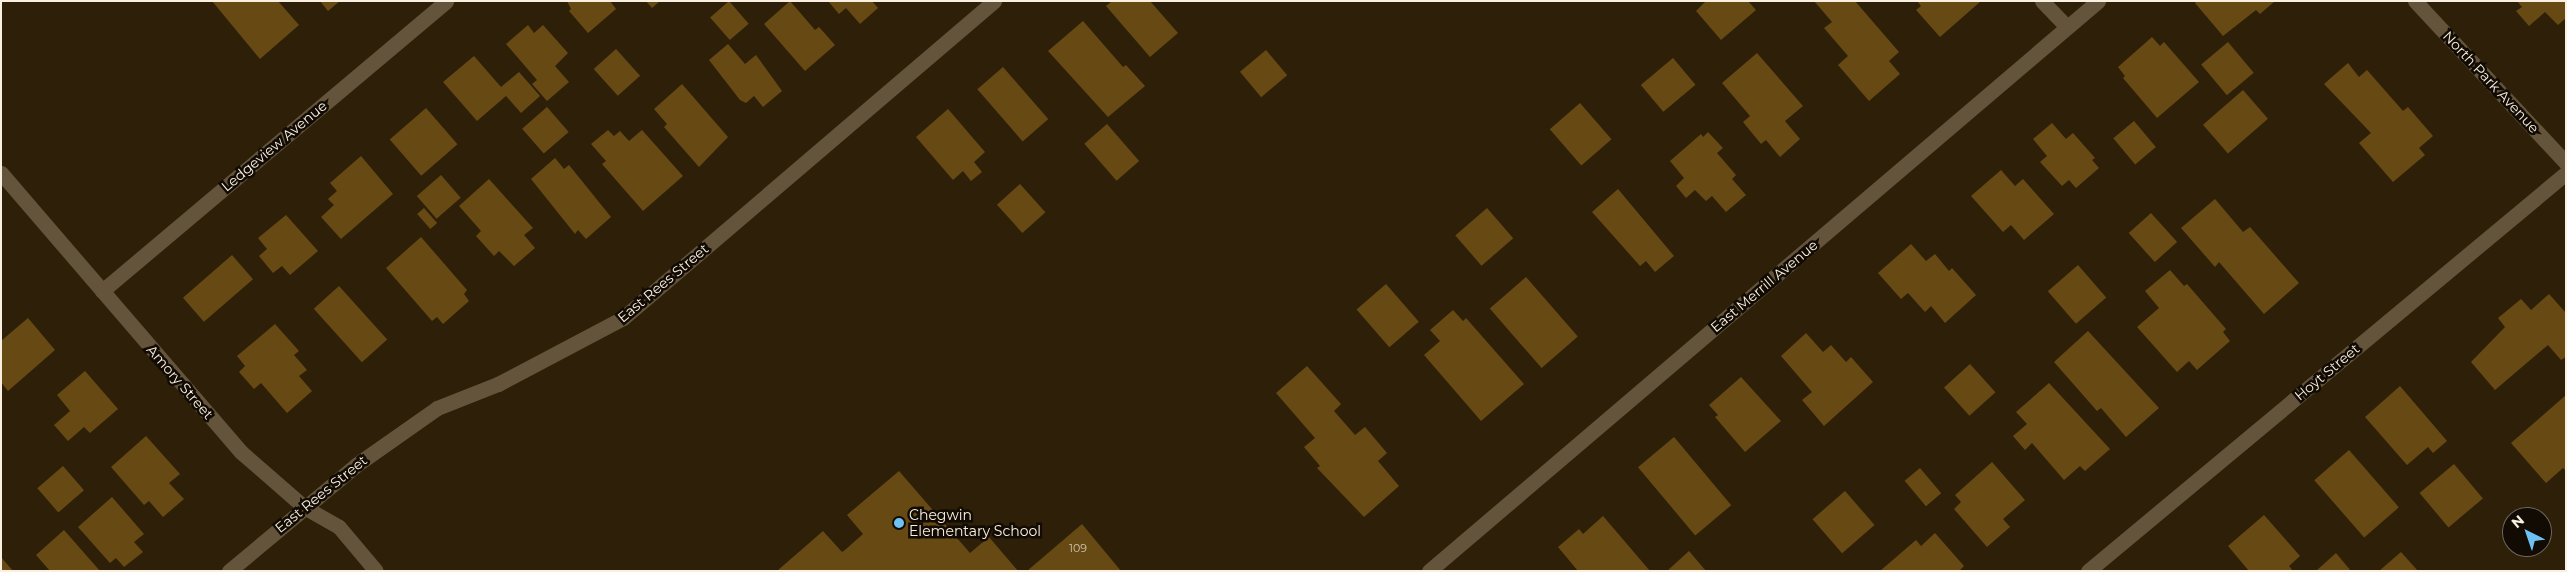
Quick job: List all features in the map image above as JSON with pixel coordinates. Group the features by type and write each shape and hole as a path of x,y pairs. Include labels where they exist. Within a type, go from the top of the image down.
{"street":[{"name":"Ledgeview Avenue","path":"102,291 446,1"},
{"name":"East Rees Street","path":"229,571 363,460 437,408 498,384 623,318 994,1"},
{"path":"2042,1 2067,27"},
{"name":"East Merrill Avenue","path":"1429,571 2098,1"},
{"name":"North Park Avenue","path":"2416,1 2566,163"},
{"name":"Amory Street","path":"1,173 241,452 304,507 339,527 376,571"},
{"name":"Hoyt Street","path":"2088,571 2566,173"}],"building":[{"path":"212,1 278,1 299,25 260,59"},
{"path":"320,1 340,1 328,11"},
{"path":"567,1 610,1 616,9 588,33 569,11 571,9"},
{"path":"646,1 660,1 652,8"},
{"path":"729,1 749,24 730,40 710,17"},
{"path":"790,1 815,30 819,27 835,45 805,71 764,24"},
{"path":"828,1 872,1 878,8 860,24 846,8 839,14"},
{"path":"1112,1 1150,1 1178,33 1150,57 1106,6"},
{"path":"1706,1 1748,1 1756,10 1721,40 1696,11"},
{"path":"1814,1 1855,1 1899,52 1889,61 1900,74 1869,101 1838,65 1848,56 1824,28 1832,22"},
{"path":"1917,1 1981,1 1940,37 1916,10 1921,6"},
{"path":"2197,1 2275,1 2260,14 2256,10 2223,36 2195,3"},
{"path":"2517,1 2566,1 2566,18 2558,25 2545,12 2529,26 2516,11 2522,7"},
{"path":"1083,21 1123,67 1126,65 1145,86 1108,117 1048,51"},
{"path":"528,25 534,33 543,25 568,53 555,66 569,82 547,101 532,84 537,80 506,44"},
{"path":"2152,37 2160,46 2164,42 2199,82 2157,118 2123,78 2125,76 2118,67"},
{"path":"2228,42 2254,73 2227,95 2201,64"},
{"path":"728,44 745,64 756,55 782,91 763,107 754,96 746,103 740,100 709,60"},
{"path":"616,49 640,76 618,96 594,69"},
{"path":"1266,50 1287,75 1261,97 1240,72"},
{"path":"1757,53 1803,106 1785,121 1800,139 1780,157 1766,140 1761,144 1743,122 1750,116 1722,83"},
{"path":"474,56 501,87 519,72 540,96 521,113 506,96 477,121 443,82"},
{"path":"1673,58 1695,85 1663,112 1641,85"},
{"path":"2348,63 2359,77 2367,70 2403,111 2408,107 2433,136 2419,148 2425,155 2393,182 2359,143 2371,133 2324,84"},
{"path":"1003,67 1048,119 1023,141 977,89"},
{"path":"682,84 728,137 699,167 664,127 667,124 654,109"},
{"path":"2243,90 2268,119 2228,153 2203,125"},
{"path":"1580,103 1611,139 1581,165 1550,129"},
{"path":"547,107 569,132 544,154 522,129"},
{"path":"426,108 457,144 421,176 390,139"},
{"path":"948,109 985,152 974,162 982,172 971,181 963,171 953,180 916,137"},
{"path":"2134,121 2156,147 2135,164 2113,138"},
{"path":"2052,123 2066,139 2073,133 2095,158 2092,160 2099,168 2076,188 2069,180 2062,186 2040,162 2047,156 2033,139"},
{"path":"1107,124 1139,161 1117,181 1084,144"},
{"path":"608,130 614,136 620,131 629,141 642,130 683,176 643,211 602,164 606,161 591,144"},
{"path":"1708,132 1723,148 1717,153 1736,175 1732,179 1746,195 1726,212 1712,196 1706,201 1695,190 1686,198 1676,186 1684,178 1670,161 1701,134 1703,137"},
{"path":"361,156 393,194 341,239 321,217 334,205 328,199 337,191 330,183"},
{"path":"555,158 564,169 569,165 611,217 586,239 578,230 575,234 531,179"},
{"path":"2001,170 2015,186 2023,179 2054,214 2024,240 2011,225 2003,232 1971,196"},
{"path":"441,175 461,198 437,219 417,196"},
{"path":"489,179 533,228 524,235 535,248 514,266 499,251 494,256 476,236 481,231 459,206"},
{"path":"1020,184 1045,212 1022,233 997,205"},
{"path":"1618,189 1674,256 1655,272 1646,261 1640,266 1592,212"},
{"path":"2215,199 2243,232 2250,227 2299,283 2264,314 2219,262 2215,267 2181,228"},
{"path":"424,208 437,223 430,229 417,214"},
{"path":"1487,208 1513,238 1482,266 1455,236"},
{"path":"2151,213 2177,242 2155,262 2129,233"},
{"path":"286,215 318,251 290,275 282,266 273,273 259,256 267,249 258,238"},
{"path":"421,237 467,290 464,294 469,301 443,324 437,317 432,321 386,268"},
{"path":"1911,244 1926,261 1935,254 1949,271 1952,268 1976,295 1945,323 1931,306 1925,312 1908,293 1901,299 1878,273"},
{"path":"232,255 253,279 204,322 183,298"},
{"path":"2078,265 2106,297 2076,324 2048,291"},
{"path":"2170,270 2184,286 2187,284 2226,329 2223,332 2230,341 2197,370 2189,361 2177,372 2137,327 2159,308 2145,291"},
{"path":"1526,277 1578,337 1542,368 1490,308"},
{"path":"1386,284 1419,322 1389,347 1357,310"},
{"path":"339,286 387,340 362,362 314,309"},
{"path":"2549,294 2566,313 2566,357 2561,360 2548,345 2495,390 2471,362 2505,327 2498,318 2521,299 2531,310"},
{"path":"1453,310 1463,321 1466,318 1524,384 1481,421 1424,355 1440,341 1430,330"},
{"path":"28,318 55,350 8,391 1,382 1,341"},
{"path":"275,324 299,351 294,355 307,370 299,376 312,391 287,413 261,383 254,389 239,372 245,366 237,356"},
{"path":"2088,331 2159,408 2126,437 2101,408 2097,411 2054,362"},
{"path":"1806,333 1823,352 1831,345 1846,362 1851,357 1873,382 1824,426 1802,400 1812,392 1781,356"},
{"path":"1970,364 1995,392 1969,416 1944,387"},
{"path":"1307,366 1341,404 1334,411 1355,435 1365,427 1387,453 1378,461 1399,486 1364,517 1317,468 1320,466 1304,447 1315,438 1276,393"},
{"path":"85,371 118,409 90,433 84,427 68,441 54,425 70,411 57,395"},
{"path":"1741,377 1781,421 1745,452 1715,417 1718,415 1709,405"},
{"path":"2049,383 2110,449 2085,471 2080,466 2064,480 2032,443 2025,450 2013,436 2027,424 2016,412"},
{"path":"2400,386 2447,441 2433,453 2428,447 2407,465 2365,417"},
{"path":"2566,395 2566,471 2563,468 2546,483 2511,443"},
{"path":"146,436 180,474 169,483 184,499 163,517 149,501 144,505 111,467"},
{"path":"1674,437 1731,505 1695,535 1638,467"},
{"path":"2349,450 2399,507 2364,538 2314,480"},
{"path":"1992,462 2025,500 2003,519 2010,527 1987,547 1954,509 1961,502 1955,495"},
{"path":"2454,464 2483,498 2448,527 2420,493"},
{"path":"63,466 84,490 58,512 37,488"},
{"path":"1920,468 1941,493 1926,506 1905,481"},
{"name":"Chegwin Elementary School","path":"899,471 970,553 989,537 1018,571 777,571 823,531 842,552 845,550 863,534 847,515"},
{"path":"1845,491 1875,525 1842,553 1813,519"},
{"path":"112,497 144,534 134,542 143,552 124,567 116,558 110,563 78,527"},
{"path":"2264,515 2300,556 2289,566 2293,571 2249,571 2228,546"},
{"path":"1603,516 1650,571 1578,571 1558,547 1579,529 1583,534"},
{"name":"Chegwin Elementary School","path":"1082,524 1121,571 1027,571"},
{"path":"64,530 100,571 50,571 36,555"},
{"path":"1935,533 1964,566 1959,571 1880,571 1916,540 1921,546"},
{"path":"1689,551 1706,571 1667,571"},
{"path":"2401,552 2418,571 2379,571"},
{"path":"2336,553 2351,571 2316,571"},
{"path":"1,557 13,571 1,571"}],"place":[{"name":"Chegwin Elementary School","path":"899,523"}]}
